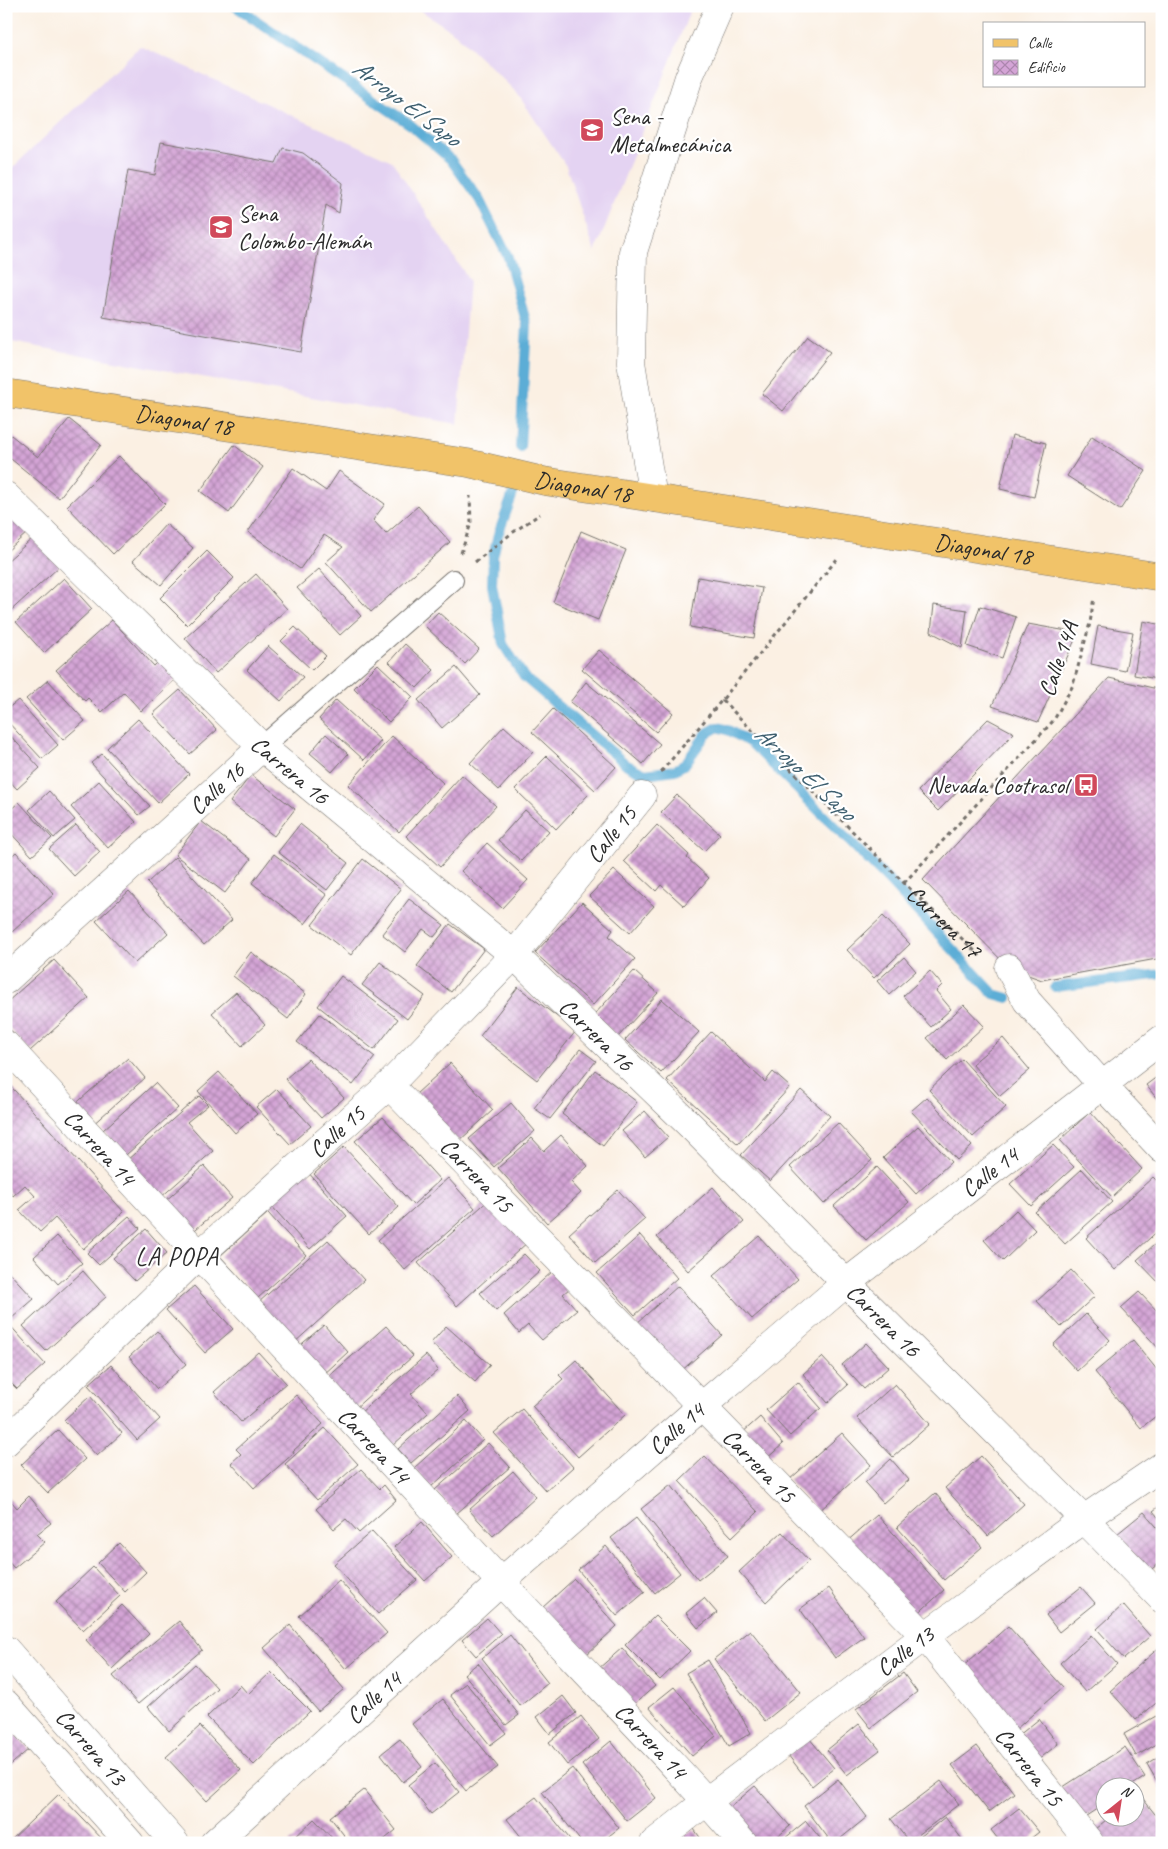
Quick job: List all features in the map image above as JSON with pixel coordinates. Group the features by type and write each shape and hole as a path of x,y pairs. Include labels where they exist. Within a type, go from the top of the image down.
{"main road":[{"name":"Diagonal 18","path":"6,393 477,464 544,481 1162,577"}],"street":[{"path":"653,498 631,362 633,252 689,77 720,6"},
{"name":"Carrera 16","path":"6,496 262,746 514,955 691,1126 1084,1519 1162,1600"},
{"name":"Calle 16","path":"6,980 262,746"},
{"name":"Calle 15","path":"6,1442 198,1256 389,1085 514,955 642,796"},
{"path":"997,965 1102,1086 1162,1149"},
{"name":"Calle 14","path":"214,1843 501,1582 700,1407 846,1283 1162,1039"},
{"name":"Carrera 14","path":"6,1045 198,1256 707,1801 743,1843"},
{"name":"Carrera 15","path":"389,1085 700,1407 925,1636 1090,1843"},
{"name":"Calle 13","path":"654,1843 925,1636 1084,1519 1162,1466"},
{"name":"Carrera 13","path":"6,1650 175,1843"},
{"name":"Carrera 13","path":"6,1704 130,1843"}],"lane":[{"name":"Calle 16","path":"262,746 453,580"}],"path":[{"path":"453,580 471,523 477,464"},
{"path":"667,765 860,530"},
{"path":"482,556 512,533"},
{"name":"Calle 14A","path":"904,883 1054,720 1073,684 1090,623 1099,567"},
{"name":"Carrera 17","path":"722,700 904,883 997,965"}],"shaded area":[{"name":"Sena - Metalmecánica","path":"414,6 692,6 595,252 566,166 517,93 456,34"},
{"name":"Sena Colombo-Alemán","path":"140,46 392,161 469,280 458,424 6,341 6,174"}],"building":[{"path":"161,142 276,163 283,148 303,153 343,183 339,213 326,205 301,352 103,317 128,170 155,175"},
{"path":"808,336 830,352 783,411 762,394"},
{"path":"69,419 101,445 59,498 6,455 6,441 11,435 38,457"},
{"path":"1012,435 1046,443 1034,497 1000,489"},
{"path":"1092,436 1146,471 1120,510 1067,476"},
{"path":"234,445 263,467 229,513 200,491"},
{"path":"119,456 165,504 113,554 67,506"},
{"path":"293,468 326,491 339,471 385,504 373,520 386,534 418,506 450,542 371,612 326,562 343,547 324,535 300,569 248,532"},
{"path":"11,513 28,532 6,552 6,517"},
{"path":"166,524 193,548 161,585 133,561"},
{"path":"581,531 626,550 598,620 553,602"},
{"path":"34,537 60,566 6,615 6,562"},
{"path":"207,551 234,578 187,625 160,598"},
{"path":"319,569 361,616 340,635 297,588"},
{"path":"256,574 287,609 216,673 185,638"},
{"path":"698,577 762,588 754,638 690,627"},
{"path":"64,578 92,609 44,653 16,622"},
{"path":"934,605 967,610 962,648 931,632"},
{"path":"980,606 1016,617 1002,658 967,646"},
{"path":"438,612 479,649 465,664 425,626"},
{"path":"112,620 154,666 162,658 179,676 141,711 124,692 102,712 88,698 85,701 56,670"},
{"path":"1143,621 1162,625 1162,650 1157,679 1134,675"},
{"path":"1028,624 1078,633 1038,722 992,706"},
{"path":"1098,626 1133,632 1125,671 1091,664"},
{"path":"295,627 326,656 312,670 281,641"},
{"path":"405,644 434,670 417,688 389,662"},
{"path":"268,646 303,677 281,701 247,670"},
{"path":"599,650 673,713 656,732 582,669"},
{"path":"378,664 413,697 389,722 354,688"},
{"path":"456,667 480,695 442,728 418,700"},
{"name":"Nevada Cootrasol","path":"1109,678 1162,690 1162,958 1042,980 1009,968 923,880"},
{"path":"48,680 85,721 63,740 26,699"},
{"path":"586,682 660,744 643,764 570,702"},
{"path":"180,690 217,730 190,754 153,714"},
{"path":"18,700 58,745 42,759 6,720 6,710"},
{"path":"336,700 381,741 364,760 319,719"},
{"path":"553,709 616,767 595,790 532,732"},
{"path":"138,719 189,774 158,803 107,748"},
{"path":"988,719 1014,733 938,811 918,791"},
{"path":"504,726 533,752 499,790 470,763"},
{"path":"6,731 40,768 17,789 6,777"},
{"path":"326,734 348,754 332,772 310,753"},
{"path":"392,736 443,783 399,832 348,785"},
{"path":"102,754 150,806 139,815 91,763"},
{"path":"547,756 588,795 556,829 515,789"},
{"path":"251,775 295,809 274,836 230,802"},
{"path":"462,775 496,806 440,867 406,836"},
{"path":"99,781 136,822 108,848 71,807"},
{"path":"49,791 75,820 54,838 29,810"},
{"path":"677,795 720,834 704,851 661,812"},
{"path":"19,802 52,838 32,856 6,828 6,814"},
{"path":"525,810 549,831 521,861 498,840"},
{"path":"201,821 251,859 225,893 175,855"},
{"path":"300,824 348,863 327,890 278,852"},
{"path":"76,825 100,852 74,876 49,849"},
{"path":"657,825 689,855 687,858 709,878 684,906 661,885 656,891 624,861"},
{"path":"487,843 528,880 502,908 461,871"},
{"path":"16,852 54,894 12,932 6,925 6,861"},
{"path":"274,854 327,895 305,924 252,883"},
{"path":"175,857 232,920 204,945 147,883"},
{"path":"363,859 401,889 351,955 312,925"},
{"path":"614,870 654,906 630,933 589,896"},
{"path":"129,891 168,933 135,963 96,921"},
{"path":"409,899 444,925 434,937 423,929 405,952 382,934"},
{"path":"582,902 613,930 609,936 635,959 593,1005 535,953"},
{"path":"883,916 910,944 874,978 847,950"},
{"path":"450,924 484,949 451,992 417,966"},
{"path":"251,952 306,994 288,1019 233,976"},
{"path":"904,957 916,971 889,995 877,981"},
{"path":"54,960 89,998 30,1051 6,1025 6,1003"},
{"path":"380,962 425,996 407,1019 362,985"},
{"path":"634,971 658,993 618,1037 594,1015"},
{"path":"930,971 942,985 936,991 951,1009 931,1027 903,996"},
{"path":"341,976 398,1019 374,1050 318,1006"},
{"path":"518,987 576,1031 537,1080 480,1036"},
{"path":"236,992 265,1025 242,1046 212,1013"},
{"path":"662,999 699,1032 661,1073 625,1040"},
{"path":"964,1005 984,1026 947,1060 927,1038"},
{"path":"320,1014 375,1057 353,1085 297,1042"},
{"path":"711,1032 765,1082 773,1072 790,1087 738,1144 667,1080"},
{"path":"1003,1038 1030,1070 1000,1096 972,1064"},
{"path":"580,1049 596,1061 550,1119 534,1108"},
{"path":"128,1058 145,1078 91,1126 73,1106"},
{"path":"308,1059 344,1098 321,1118 285,1079"},
{"path":"962,1059 1006,1107 973,1137 929,1090"},
{"path":"450,1063 493,1110 458,1142 416,1094"},
{"path":"595,1070 637,1102 603,1146 562,1114"},
{"path":"219,1072 257,1114 235,1133 198,1091"},
{"path":"1162,1073 1162,1105 1146,1085"},
{"path":"6,1081 124,1212 83,1249 55,1218 40,1232 19,1210 35,1196 25,1185 13,1196 6,1188"},
{"path":"155,1083 178,1108 126,1155 103,1130"},
{"path":"277,1089 311,1126 290,1144 256,1107"},
{"path":"801,1090 830,1116 770,1181 741,1155"},
{"path":"199,1096 208,1105 187,1122 213,1151 159,1199 126,1161"},
{"path":"927,1097 972,1146 957,1160 911,1111"},
{"path":"511,1103 535,1131 494,1167 469,1139"},
{"path":"645,1111 668,1137 645,1157 622,1131"},
{"path":"1090,1112 1142,1169 1112,1197 1060,1140"},
{"path":"383,1117 440,1180 413,1205 355,1141"},
{"path":"838,1123 872,1160 824,1204 790,1167"},
{"path":"918,1126 951,1162 916,1194 883,1158"},
{"path":"561,1135 588,1166 571,1182 581,1193 547,1223 498,1168 532,1138 544,1151"},
{"path":"1053,1145 1074,1167 1031,1206 1010,1184"},
{"path":"344,1147 399,1207 369,1234 314,1174"},
{"path":"204,1166 232,1198 189,1235 162,1204"},
{"path":"877,1167 909,1202 866,1240 834,1206"},
{"path":"1082,1169 1112,1202 1065,1244 1035,1212"},
{"path":"306,1170 347,1216 310,1249 269,1203"},
{"path":"1153,1177 1162,1186 1162,1227 1115,1270 1086,1238"},
{"path":"448,1178 475,1208 405,1270 378,1240"},
{"path":"713,1187 744,1222 688,1271 657,1237"},
{"path":"618,1190 645,1219 595,1263 569,1234"},
{"path":"491,1198 529,1241 457,1306 418,1263"},
{"path":"1016,1210 1035,1230 1003,1261 984,1240"},
{"path":"268,1213 306,1255 258,1298 220,1256"},
{"path":"129,1216 140,1228 99,1265 87,1253"},
{"path":"146,1229 167,1253 135,1281 113,1258"},
{"path":"640,1235 677,1278 635,1315 597,1273"},
{"path":"57,1236 82,1263 58,1284 34,1257"},
{"path":"759,1236 798,1279 752,1319 713,1276"},
{"path":"1162,1238 1162,1286 1137,1260"},
{"path":"328,1240 364,1280 294,1343 258,1303"},
{"path":"524,1254 540,1271 496,1311 480,1293"},
{"path":"6,1269 34,1299 12,1318 6,1311"},
{"path":"1071,1270 1095,1296 1061,1327 1037,1301"},
{"path":"83,1271 106,1297 46,1351 23,1326"},
{"path":"553,1271 569,1289 563,1294 577,1310 542,1340 528,1325 519,1333 504,1315"},
{"path":"194,1286 233,1329 205,1353 166,1310"},
{"path":"678,1286 722,1335 680,1372 636,1324"},
{"path":"1139,1292 1162,1316 1162,1352 1121,1308"},
{"path":"1086,1314 1110,1340 1077,1371 1053,1345"},
{"path":"6,1321 45,1364 17,1389 6,1378"},
{"path":"324,1325 348,1352 322,1376 297,1348"},
{"path":"386,1326 413,1356 353,1410 326,1379"},
{"path":"446,1326 490,1365 475,1382 431,1343"},
{"path":"157,1331 186,1364 157,1389 129,1357"},
{"path":"1133,1340 1162,1376 1162,1411 1141,1428 1095,1372"},
{"path":"866,1343 889,1367 864,1389 842,1365"},
{"path":"258,1352 286,1383 241,1422 214,1392"},
{"path":"426,1355 438,1370 411,1394 428,1413 391,1447 360,1413"},
{"path":"822,1357 848,1385 828,1403 803,1374"},
{"path":"576,1360 625,1415 578,1457 532,1406 563,1379 559,1375"},
{"path":"111,1365 160,1419 137,1440 88,1385"},
{"path":"798,1382 821,1408 790,1436 766,1410"},
{"path":"895,1384 930,1424 893,1457 857,1418"},
{"path":"296,1395 323,1424 293,1451 294,1453 254,1488 231,1463 241,1454 236,1449"},
{"path":"90,1396 122,1433 97,1456 64,1420"},
{"path":"457,1396 470,1411 411,1463 398,1449"},
{"path":"522,1409 573,1467 546,1491 494,1433"},
{"path":"760,1417 783,1444 765,1460 741,1434"},
{"path":"466,1421 483,1440 431,1487 414,1468"},
{"path":"325,1428 358,1464 317,1500 285,1464"},
{"path":"58,1430 85,1459 48,1493 21,1465"},
{"path":"842,1433 871,1465 818,1512 789,1480"},
{"path":"488,1443 510,1467 456,1514 435,1490"},
{"path":"705,1456 758,1512 732,1537 679,1481"},
{"path":"981,1456 1024,1504 988,1536 945,1488"},
{"path":"891,1459 909,1480 883,1503 865,1483"},
{"path":"361,1469 380,1489 384,1485 396,1500 359,1533 346,1519 334,1529 316,1509"},
{"path":"513,1471 536,1497 493,1536 469,1510"},
{"path":"671,1485 728,1556 698,1580 641,1509"},
{"path":"935,1493 982,1547 944,1580 897,1527"},
{"path":"6,1495 17,1508 29,1496 51,1523 37,1534 45,1542 14,1568 6,1559"},
{"path":"1162,1504 1162,1522 1153,1511"},
{"path":"1144,1512 1162,1533 1162,1561 1148,1572 1117,1534"},
{"path":"877,1515 944,1590 913,1618 845,1543"},
{"path":"636,1518 680,1573 655,1593 611,1538"},
{"path":"422,1522 452,1557 425,1581 394,1547"},
{"path":"372,1531 417,1580 378,1614 334,1564"},
{"path":"782,1532 809,1561 766,1602 739,1572"},
{"path":"119,1543 146,1572 125,1592 98,1563"},
{"path":"606,1546 645,1592 617,1616 578,1570"},
{"path":"93,1567 120,1596 83,1630 56,1602"},
{"path":"574,1579 617,1626 585,1656 542,1608"},
{"path":"339,1580 387,1633 346,1669 299,1616"},
{"path":"1081,1587 1095,1603 1059,1632 1046,1615"},
{"path":"829,1588 864,1637 835,1658 800,1609"},
{"path":"704,1598 717,1613 698,1628 686,1613"},
{"path":"122,1605 149,1634 112,1669 86,1640"},
{"path":"1123,1605 1150,1636 1124,1659 1097,1629"},
{"path":"655,1616 690,1651 660,1680 625,1645"},
{"path":"487,1618 501,1634 476,1656 462,1640"},
{"path":"179,1621 202,1650 138,1704 113,1676"},
{"path":"290,1625 344,1689 318,1711 264,1648"},
{"path":"1008,1626 1063,1687 1014,1731 959,1670"},
{"path":"750,1630 801,1692 765,1721 714,1659"},
{"path":"510,1635 548,1683 520,1706 482,1658"},
{"path":"1091,1635 1117,1664 1085,1692 1060,1663"},
{"path":"1162,1645 1162,1698 1136,1720 1110,1691"},
{"path":"622,1648 655,1686 631,1707 598,1669"},
{"path":"708,1660 751,1733 729,1746 686,1673"},
{"path":"478,1663 519,1715 506,1725 464,1674"},
{"path":"195,1664 217,1688 169,1731 148,1707"},
{"path":"271,1672 310,1711 254,1765 207,1717 240,1685 248,1694"},
{"path":"903,1673 917,1692 871,1728 856,1709"},
{"path":"466,1683 506,1733 490,1745 450,1695"},
{"path":"674,1687 716,1736 692,1756 649,1707"},
{"path":"563,1696 576,1713 550,1734 537,1717"},
{"path":"443,1699 498,1767 466,1791 412,1724"},
{"path":"581,1716 599,1739 567,1765 549,1742"},
{"path":"1156,1716 1162,1726 1162,1741 1136,1756 1124,1734"},
{"path":"1039,1719 1058,1744 1037,1761 1018,1736"},
{"path":"859,1724 880,1750 847,1775 827,1750"},
{"path":"6,1725 29,1749 6,1769"},
{"path":"200,1726 241,1770 207,1801 166,1757"},
{"path":"809,1738 834,1768 812,1786 788,1755"},
{"path":"400,1739 422,1767 403,1782 381,1754"},
{"path":"611,1741 656,1798 627,1821 582,1765"},
{"path":"977,1746 1014,1793 989,1812 952,1765"},
{"path":"1125,1747 1144,1776 1096,1776 1096,1810 1080,1820 1060,1789"},
{"path":"1162,1755 1162,1790 1147,1764"},
{"path":"435,1763 459,1792 431,1814 408,1785"},
{"path":"572,1768 619,1828 600,1843 582,1843 542,1792"},
{"path":"838,1779 867,1817 835,1843 832,1843 804,1806"},
{"path":"941,1781 959,1804 909,1842 891,1819"},
{"path":"755,1786 790,1826 770,1843 756,1843 728,1809"},
{"path":"364,1790 396,1830 380,1843 350,1843 330,1817"},
{"path":"59,1794 106,1843 8,1843"},
{"path":"536,1797 573,1843 526,1843 507,1819"},
{"path":"1146,1803 1162,1823 1162,1843 1106,1843 1095,1829 1099,1826 1146,1826"},
{"path":"1019,1808 1039,1832 1025,1843 1001,1843 991,1830"},
{"path":"945,1817 965,1843 917,1843 915,1841"},
{"path":"314,1819 337,1843 289,1843"},
{"path":"806,1821 824,1843 779,1843"},
{"path":"694,1829 704,1843 675,1843"}],"waterway":[{"name":"Arroyo El Sapo","path":"235,6 411,125 451,160 479,199 508,257 527,325 520,447"},
{"name":"Arroyo El Sapo","path":"515,488 498,535 493,557 492,585 503,644 524,677 627,765 645,774 675,770 685,764 707,733 718,727 730,731 752,744 889,881 994,994 1008,998"},
{"name":"Arroyo El Sapo","path":"1055,987 1162,974"}],"place":[{"name":"Sena - Metalmecánica","path":"592,130"},
{"name":"Sena Colombo-Alemán","path":"221,227"},
{"name":"Nevada Cootrasol","path":"1086,785"}],"district":[{"name":"LA POPA","path":"177,1256"}]}
